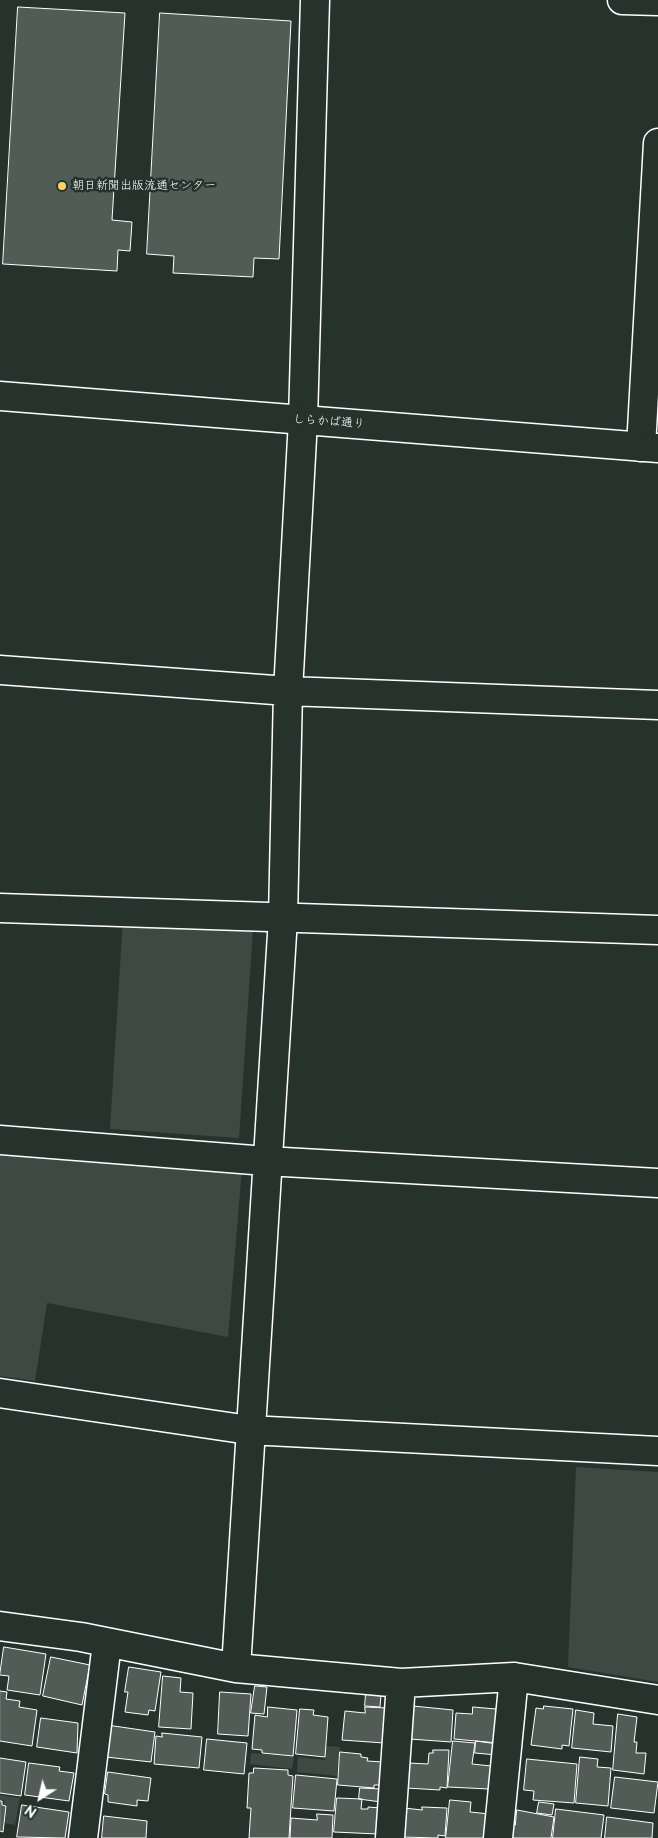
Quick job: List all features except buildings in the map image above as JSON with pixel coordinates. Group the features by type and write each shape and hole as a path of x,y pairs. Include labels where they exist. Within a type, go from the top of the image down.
{"street":[{"path":"236,1668 249,1430 283,918 288,691 303,420 316,0"},
{"path":"622,0 658,1"},
{"path":"650,447 658,143"},
{"name":"しらかば通り","path":"0,396 650,447"},
{"path":"0,670 288,691 658,705"},
{"path":"0,908 658,930"},
{"path":"0,1140 266,1160 658,1183"},
{"path":"0,1393 249,1430 658,1451"},
{"path":"0,1626 81,1637 236,1668 401,1683 514,1677 658,1700"},
{"path":"83,1838 107,1643"},
{"path":"498,1838 514,1677"},
{"path":"390,1838 401,1683"}],"shaded area":[{"path":"123,918 253,928 239,1138 110,1129"},
{"path":"0,1154 242,1168 228,1337 47,1303 35,1381 0,1376"},
{"path":"576,1467 658,1472 658,1682 568,1667"},
{"path":"326,1746 340,1747 337,1776 297,1772 298,1757 325,1760"},
{"path":"251,1753 294,1757 292,1769 250,1764"},
{"path":"0,1795 20,1798 15,1825 5,1823 7,1805 4,1804 4,1800 0,1800"}],"place":[{"name":"朝日新聞出版流通センター","path":"62,186"}]}
